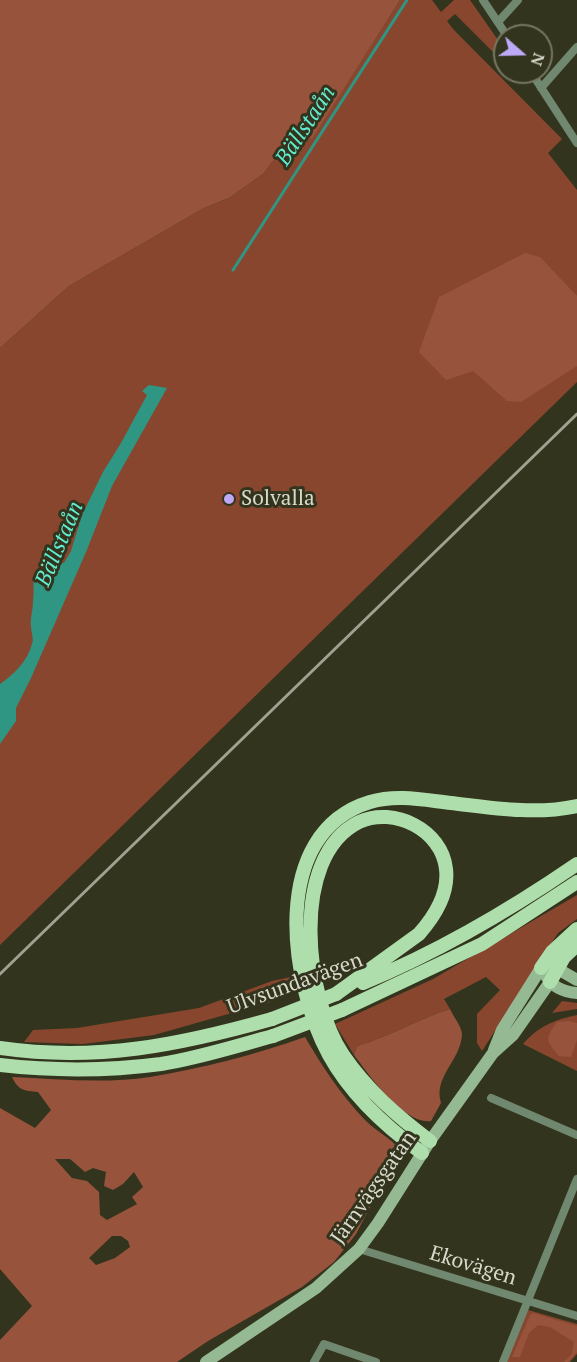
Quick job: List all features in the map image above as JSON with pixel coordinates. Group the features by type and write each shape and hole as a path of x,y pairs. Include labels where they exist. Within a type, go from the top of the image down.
{"main road":[{"path":"426,1147 359,1099 330,1057 312,1017 300,972 297,921 300,889 310,853 330,825 347,813 369,803 392,798 520,811 561,810 577,806"},
{"path":"336,994 419,934 429,923 444,896 447,870 444,858 429,836 418,826 406,820 395,817 372,817 349,828 331,846 319,871 310,921 310,948 322,1005 342,1053 379,1100 426,1147"},
{"name":"Ulvsundavägen","path":"0,1048 50,1053 117,1052 190,1041 272,1019 367,982 445,945 525,899 577,864"},
{"name":"Ulvsundavägen","path":"0,1065 50,1069 104,1069 163,1063 273,1036 342,1010 482,944 577,882"},
{"path":"541,968 552,952 577,929"},
{"path":"550,982 564,957 577,945"}],"street":[{"path":"483,0 498,22 518,0"},
{"path":"542,88 577,47"},
{"path":"539,84 577,143"},
{"path":"541,968 558,969 577,980"},
{"path":"541,968 550,982 561,990 577,993"},
{"name":"Järnvägsgatan","path":"493,1053 502,1030 541,968"},
{"name":"Järnvägsgatan","path":"206,1362 316,1288 359,1249 426,1147 493,1053 513,1035 550,982"},
{"path":"490,1098 577,1135"},
{"path":"503,1362 577,1179"},
{"name":"Ekovägen","path":"359,1249 577,1316"},
{"path":"314,1362 324,1344 376,1362"}],"shaded area":[{"path":"0,0 400,0 312,139 298,129 263,174 229,198 204,208 69,286 0,348"},
{"name":"Solvalla","path":"400,0 432,0 441,12 454,0 470,0 493,33 493,52 455,14 447,21 493,69 493,84 508,84 562,139 548,153 577,190 577,382 0,945 0,348 69,286 204,208 229,198 263,174 298,129 312,138"},
{"path":"525,253 540,257 577,296 577,366 521,402 507,401 473,371 446,380 419,352 439,297"},
{"path":"577,895 577,919 558,933 482,1051 477,1043 477,1014 500,990 486,977 444,999 450,1009 357,1046 354,1055 335,1024 433,979"},
{"path":"291,977 291,994 274,1001 154,1035 83,1044 24,1042 33,1030 77,1028 199,1008 272,981"},
{"path":"562,1001 577,1003 577,1009 552,1013"},
{"path":"450,1009 462,1031 460,1044 441,1085 441,1103 431,1121 421,1120 410,1115 388,1097 354,1055 357,1046"},
{"path":"577,1015 577,1071 523,1044 547,1025"},
{"path":"557,1022 577,1023 577,1040 571,1057 559,1056 549,1043 548,1036"},
{"path":"305,1037 348,1101 365,1120 400,1150 356,1234 334,1262 302,1287 208,1341 177,1362 0,1362 0,1340 32,1306 0,1269 0,1108 35,1128 51,1110 38,1092 22,1089 12,1077 116,1080 150,1077 209,1065","holes":["55,1159 70,1159 85,1172 93,1168 106,1172 104,1186 113,1190 123,1184 134,1172 143,1187 132,1197 137,1204 107,1220 100,1215 99,1192 87,1181 72,1178","112,1236 121,1236 128,1241 130,1247 115,1258 96,1265 89,1258"]},
{"path":"528,1310 577,1324 577,1354 570,1362 507,1362"},
{"path":"533,1313 577,1326 577,1352 568,1362 564,1362 572,1354 574,1342 550,1327 538,1325 529,1333 520,1357 512,1357 530,1315"}],"water":[{"path":"149,385 167,388 112,486 86,552 16,708 16,721 0,744 0,684 19,667 32,644 31,620 35,576 48,561 64,563 71,551 82,515 103,472 147,395 142,391"}],"waterway":[{"name":"Bällstaån","path":"233,270 407,0"}],"railway":[{"path":"0,974 577,414"}],"place":[{"name":"Solvalla","path":"229,499"}]}
